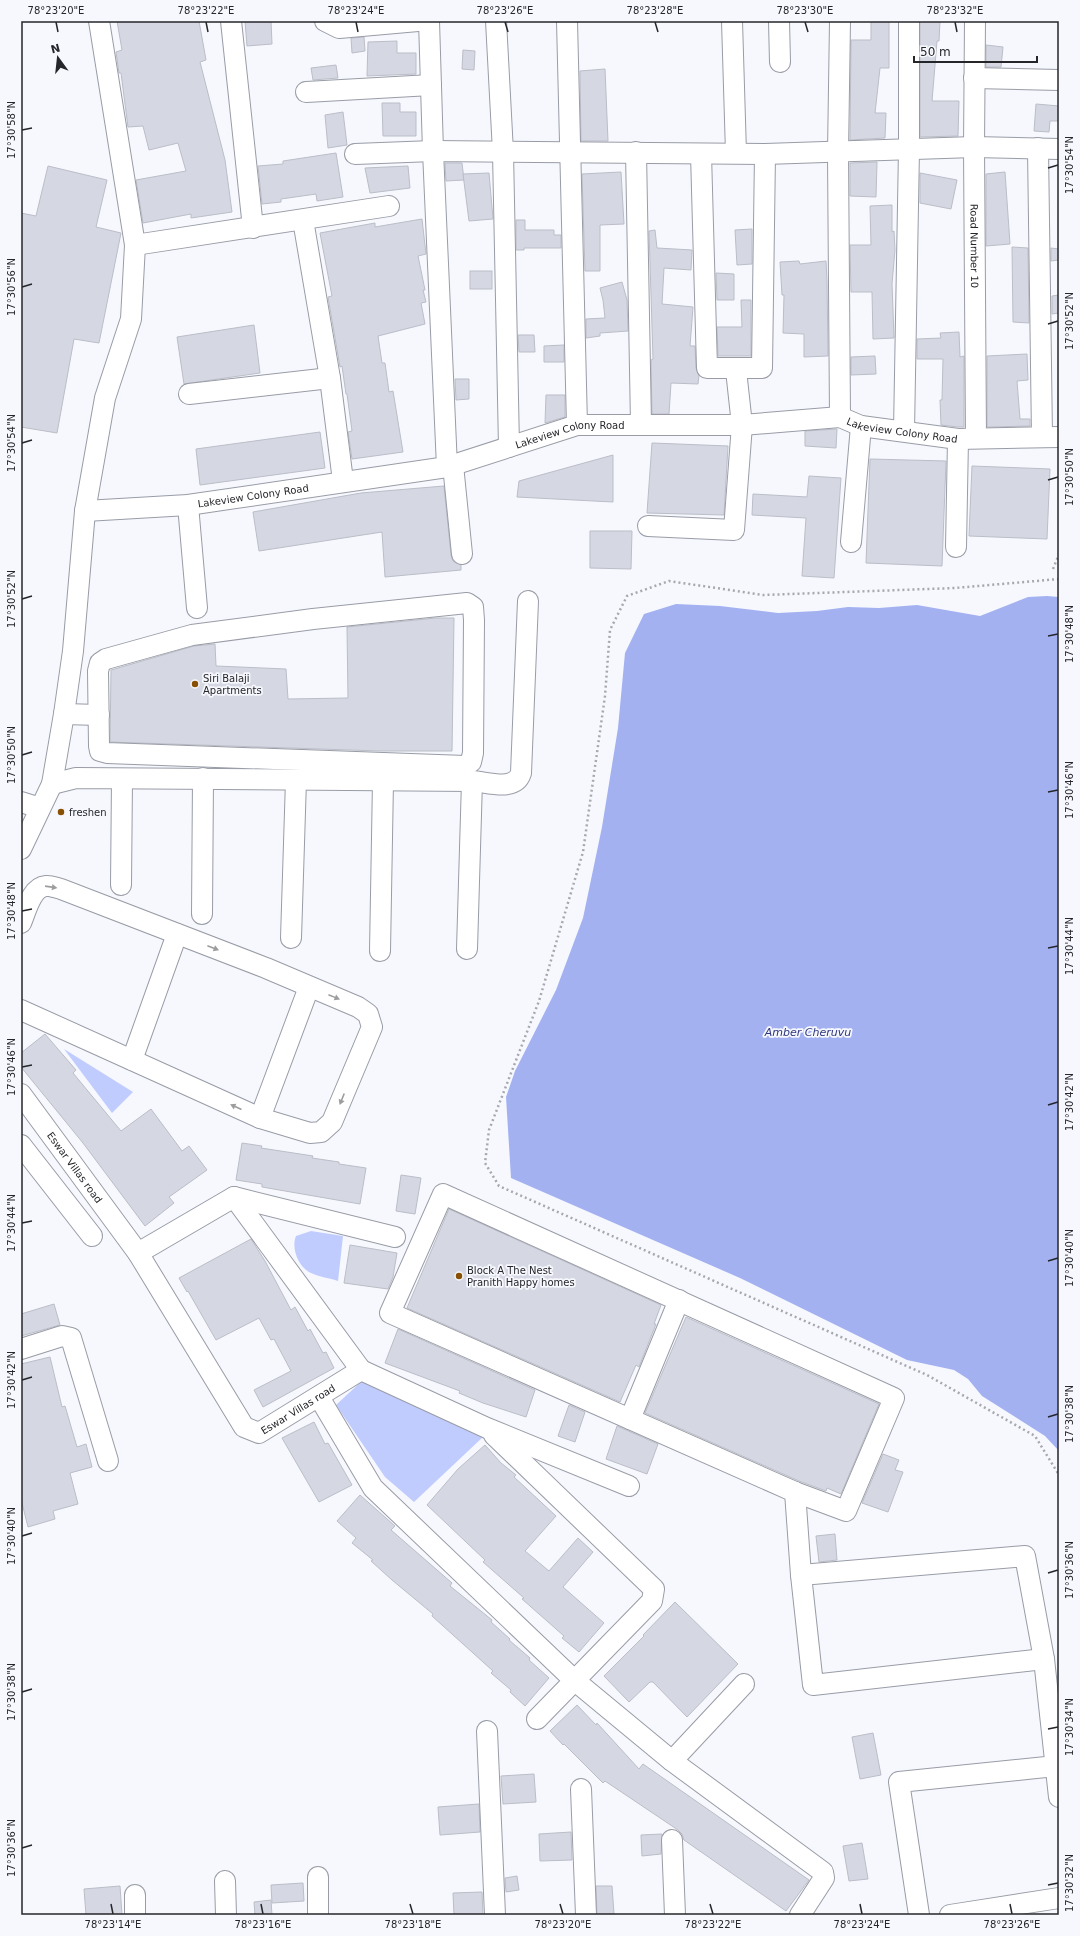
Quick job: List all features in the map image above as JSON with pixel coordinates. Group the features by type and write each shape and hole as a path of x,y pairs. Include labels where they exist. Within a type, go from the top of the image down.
{"street":[{"path":"21,848 52,784 73,651 85,511 105,398 131,319 135,245 99,21"},
{"path":"231,21 253,228"},
{"path":"325,21 339,28 418,21"},
{"path":"429,21 433,151 450,466 462,554"},
{"path":"496,21 503,152 509,447"},
{"path":"567,21 569,153 577,425"},
{"path":"732,21 736,153"},
{"path":"779,21 780,62"},
{"path":"840,21 838,153 840,417"},
{"path":"904,431 909,149 909,21"},
{"name":"Road Number 10","path":"956,547 976,346 974,147 975,21"},
{"path":"974,78 1059,80"},
{"path":"306,92 431,85"},
{"path":"355,154 433,151 765,154 838,153 974,147 1059,149"},
{"path":"1038,148 1050,437"},
{"path":"636,152 641,424"},
{"path":"701,154 707,368 736,370 762,368 765,154"},
{"path":"135,245 389,206"},
{"path":"303,220 330,378 343,481"},
{"path":"648,526 734,530 742,425 736,370"},
{"path":"189,394 330,378"},
{"name":"Lakeview Colony Road","path":"85,511 188,505 450,466 577,425 742,425 840,417 861,426 967,438 1050,437"},
{"path":"851,542 861,426"},
{"path":"188,505 197,608"},
{"path":"52,784 76,778 472,781 505,785 512,784 519,779 521,773 528,601"},
{"path":"467,602 473,607 473,753 471,762 465,766 108,753 100,751 99,746 99,707 98,671 100,663 106,659 192,636 313,619 467,602"},
{"path":"65,707 99,707"},
{"path":"202,914 203,778"},
{"path":"121,885 122,779"},
{"path":"291,938 296,780"},
{"path":"380,951 383,781"},
{"path":"468,949 472,781"},
{"path":"21,802 40,808"},
{"path":"21,923 33,894 39,887 47,885 61,889 266,968 358,1006 368,1014 372,1027 332,1122 321,1132 310,1132 260,1118 21,1010"},
{"path":"132,1060 177,934"},
{"path":"260,1118 309,987"},
{"name":"Eswar Villas road","path":"21,1094 138,1253 244,1427 259,1433 361,1370"},
{"path":"21,1145 92,1236"},
{"path":"443,1194 894,1398 846,1512 795,1492 630,1419 390,1313 443,1194"},
{"path":"234,1197 361,1370 487,1428 629,1486"},
{"path":"138,1253 234,1197 395,1237"},
{"path":"630,1419 679,1300"},
{"path":"21,1349 62,1336 71,1338 108,1461"},
{"path":"319,1397 373,1488 574,1680 672,1761 823,1872 824,1878 800,1915"},
{"path":"487,1428 654,1588 652,1601 537,1719"},
{"path":"795,1492 801,1575 813,1685 1044,1659"},
{"path":"801,1575 1025,1556 1044,1659 1059,1797"},
{"path":"672,1761 744,1684"},
{"path":"487,1731 495,1915"},
{"path":"919,1915 899,1782 1056,1766"},
{"path":"581,1789 586,1915"},
{"path":"672,1840 675,1915"},
{"path":"318,1878 318,1915"},
{"path":"225,1881 226,1915"},
{"path":"135,1895 135,1915"},
{"path":"960,1914 1059,1898"}],"path":[{"path":"1053,569 1059,554"},
{"path":"1059,579 955,588 763,595 669,581 627,596 610,630 605,696 583,852 538,1001 489,1130 485,1163 499,1186 927,1375 1035,1436 1059,1475"}],"shaded area":[{"path":"64,1049 133,1092 112,1113"},
{"path":"311,1231 343,1236 338,1281 317,1276 306,1270 299,1262 294,1246 296,1236"},
{"path":"364,1379 484,1436 414,1502 385,1477 336,1405"}],"water":[{"name":"Amber Cheruvu","path":"1028,597 1059,597 1059,1451 1045,1436 982,1396 968,1379 954,1370 907,1360 740,1278 511,1178 506,1097 515,1071 556,990 583,918 602,827 618,728 625,653 644,614 676,604 720,606 778,613 817,611 848,607 879,608 917,605 980,616"}],"building":[{"path":"117,21 199,21 206,60 200,62 225,160 232,212 191,218 191,214 143,223 136,180 186,171 178,143 149,150 143,126 128,127 121,73 119,73 116,52 122,50"},
{"path":"245,21 271,21 272,44 247,46"},
{"path":"871,21 889,21 889,68 880,68 875,113 886,113 885,138 850,140 851,40 871,40"},
{"path":"920,21 940,21 932,101 959,101 958,136 920,137"},
{"path":"364,37 365,51 352,53 351,38"},
{"path":"397,41 397,53 416,53 416,74 367,76 368,42"},
{"path":"986,45 1003,47 1001,67 986,67"},
{"path":"463,50 475,51 474,70 462,69"},
{"path":"336,65 338,78 313,80 311,68"},
{"path":"605,69 608,141 581,141 580,71"},
{"path":"382,103 400,103 400,112 416,112 416,136 383,136"},
{"path":"1036,104 1059,106 1059,121 1050,121 1049,132 1034,131"},
{"path":"343,112 347,145 328,148 325,115"},
{"path":"336,153 343,197 317,201 316,194 281,199 281,202 262,204 258,166 283,164 283,161"},
{"path":"877,162 876,197 850,196 850,163"},
{"path":"445,163 462,163 464,180 446,181"},
{"path":"48,166 107,180 96,227 121,233 99,343 74,339 57,433 21,427 21,213 36,216"},
{"path":"408,166 410,188 370,193 365,168"},
{"path":"621,172 624,224 600,225 600,271 585,271 582,174"},
{"path":"1005,172 1010,244 986,246 986,174"},
{"path":"489,173 493,219 469,221 463,174"},
{"path":"920,173 957,180 951,209 920,203"},
{"path":"892,205 892,232 894,231 895,250 892,284 894,338 873,339 872,292 851,292 850,245 871,245 870,206"},
{"path":"422,219 426,254 418,256 425,290 423,290 426,302 421,303 425,324 378,336 382,363 385,363 389,392 393,391 403,452 352,459 348,432 352,431 347,394 342,366 340,367 328,297 332,296 320,233 375,223 375,227"},
{"path":"516,220 525,220 525,230 554,230 554,235 561,235 561,248 524,248 524,250 516,250"},
{"path":"752,229 752,264 737,265 735,230"},
{"path":"655,230 657,248 692,250 691,270 664,268 662,304 693,307 690,346 695,346 696,368 699,375 698,384 671,383 669,414 652,414 651,360 653,359 649,231"},
{"path":"1012,247 1028,248 1029,323 1013,322"},
{"path":"1051,248 1059,249 1059,260 1051,261"},
{"path":"799,261 800,264 826,261 828,356 804,357 804,334 783,333 784,295 782,295 780,262"},
{"path":"470,271 492,271 492,289 470,289"},
{"path":"716,273 734,274 734,300 717,300"},
{"path":"622,282 627,300 628,331 600,333 600,336 586,338 586,319 605,318 600,288"},
{"path":"1059,295 1059,313 1052,314 1052,296"},
{"path":"741,300 751,300 751,356 718,356 717,327 742,327"},
{"path":"254,325 260,373 184,384 177,337"},
{"path":"959,332 960,357 964,356 964,427 941,425 940,400 942,400 943,359 917,359 917,339 941,338 940,333"},
{"path":"518,335 534,335 535,352 519,352"},
{"path":"564,345 564,362 544,362 544,346"},
{"path":"1027,354 1028,380 1017,381 1020,419 1030,419 1030,426 987,427 987,356"},
{"path":"875,356 876,374 851,375 851,357"},
{"path":"455,379 469,379 469,399 456,400"},
{"path":"546,395 565,395 565,417 545,423"},
{"path":"837,429 836,448 805,446 805,431"},
{"path":"320,432 325,468 200,485 196,449"},
{"path":"652,443 728,446 724,515 647,513"},
{"path":"613,455 613,502 517,497 519,481"},
{"path":"870,459 946,461 942,566 866,563"},
{"path":"972,466 1050,469 1047,539 969,536"},
{"path":"809,476 841,478 834,578 802,576 806,518 752,515 753,494 807,497"},
{"path":"444,486 451,555 453,561 461,565 461,570 385,577 382,532 259,551 253,512 361,493"},
{"path":"590,531 632,531 631,569 590,568"},
{"name":"Siri Balaji Apartments","path":"436,618 454,618 452,751 380,751 110,742 111,670 194,646 215,644 216,666 286,669 288,699 348,698 347,627"},
{"path":"45,1034 76,1070 73,1073 121,1131 151,1109 182,1151 189,1146 207,1170 169,1197 174,1203 145,1226 83,1143 21,1067 21,1053"},
{"path":"242,1143 262,1146 261,1148 313,1156 312,1158 339,1162 339,1164 366,1168 360,1204 262,1187 262,1184 236,1180"},
{"path":"401,1175 421,1178 415,1214 396,1211"},
{"path":"449,1209 661,1305 654,1324 656,1324 639,1367 636,1365 620,1402 407,1308"},
{"path":"251,1239 265,1261 291,1310 295,1307 308,1331 310,1329 323,1353 326,1352 334,1368 263,1407 254,1390 291,1371 274,1339 271,1340 259,1318 216,1340 179,1278"},
{"path":"350,1245 397,1253 393,1277 388,1289 344,1283"},
{"path":"54,1304 60,1325 21,1336 21,1314"},
{"path":"686,1317 879,1404 841,1494 827,1488 826,1491 799,1481 645,1413"},
{"path":"398,1329 535,1390 526,1417 483,1403 459,1393 460,1391 385,1363"},
{"path":"50,1357 62,1407 65,1406 77,1447 86,1444 92,1467 70,1473 78,1504 53,1511 55,1519 28,1527 21,1499 21,1364"},
{"path":"569,1405 585,1412 575,1442 558,1436"},
{"path":"314,1422 325,1444 328,1443 352,1485 319,1502 282,1438"},
{"path":"617,1426 658,1444 647,1474 606,1459"},
{"path":"485,1445 501,1463 516,1475 514,1477 556,1516 525,1551 549,1571 578,1538 593,1552 563,1587 604,1623 579,1652 562,1638 564,1636 522,1599 524,1598 483,1562 485,1560 427,1505 458,1469"},
{"path":"883,1454 899,1460 895,1470 903,1472 888,1512 862,1503"},
{"path":"360,1495 395,1526 391,1530 452,1583 450,1586 492,1620 491,1622 549,1678 525,1706 510,1692 511,1690 491,1673 493,1671 432,1616 433,1614 392,1580 371,1561 373,1560 352,1543 356,1538 337,1521"},
{"path":"835,1534 837,1560 819,1562 816,1536"},
{"path":"675,1602 738,1664 687,1717 653,1682 650,1682 629,1702 604,1676"},
{"path":"577,1705 596,1725 597,1723 639,1769 643,1764 809,1880 786,1911 684,1840 682,1834 678,1830 605,1781 603,1783 564,1744 563,1745 550,1731"},
{"path":"873,1733 881,1775 860,1779 852,1737"},
{"path":"534,1774 536,1802 503,1804 501,1776"},
{"path":"479,1804 480,1832 440,1835 438,1807"},
{"path":"571,1832 572,1860 540,1861 539,1834"},
{"path":"662,1834 661,1854 642,1856 641,1835"},
{"path":"862,1843 868,1879 849,1881 843,1846"},
{"path":"517,1876 519,1890 506,1892 505,1878"},
{"path":"303,1883 304,1901 272,1903 271,1885"},
{"path":"120,1886 122,1915 86,1915 84,1889"},
{"path":"596,1886 612,1886 614,1914 597,1915"},
{"path":"482,1892 483,1915 454,1915 453,1893"},
{"path":"271,1900 272,1915 255,1915 254,1902"}],"place":[{"name":"Siri Balaji Apartments","path":"195,684"},
{"name":"freshen","path":"61,812"},
{"name":"Block A The Nest Pranith Happy homes","path":"459,1276"}]}
